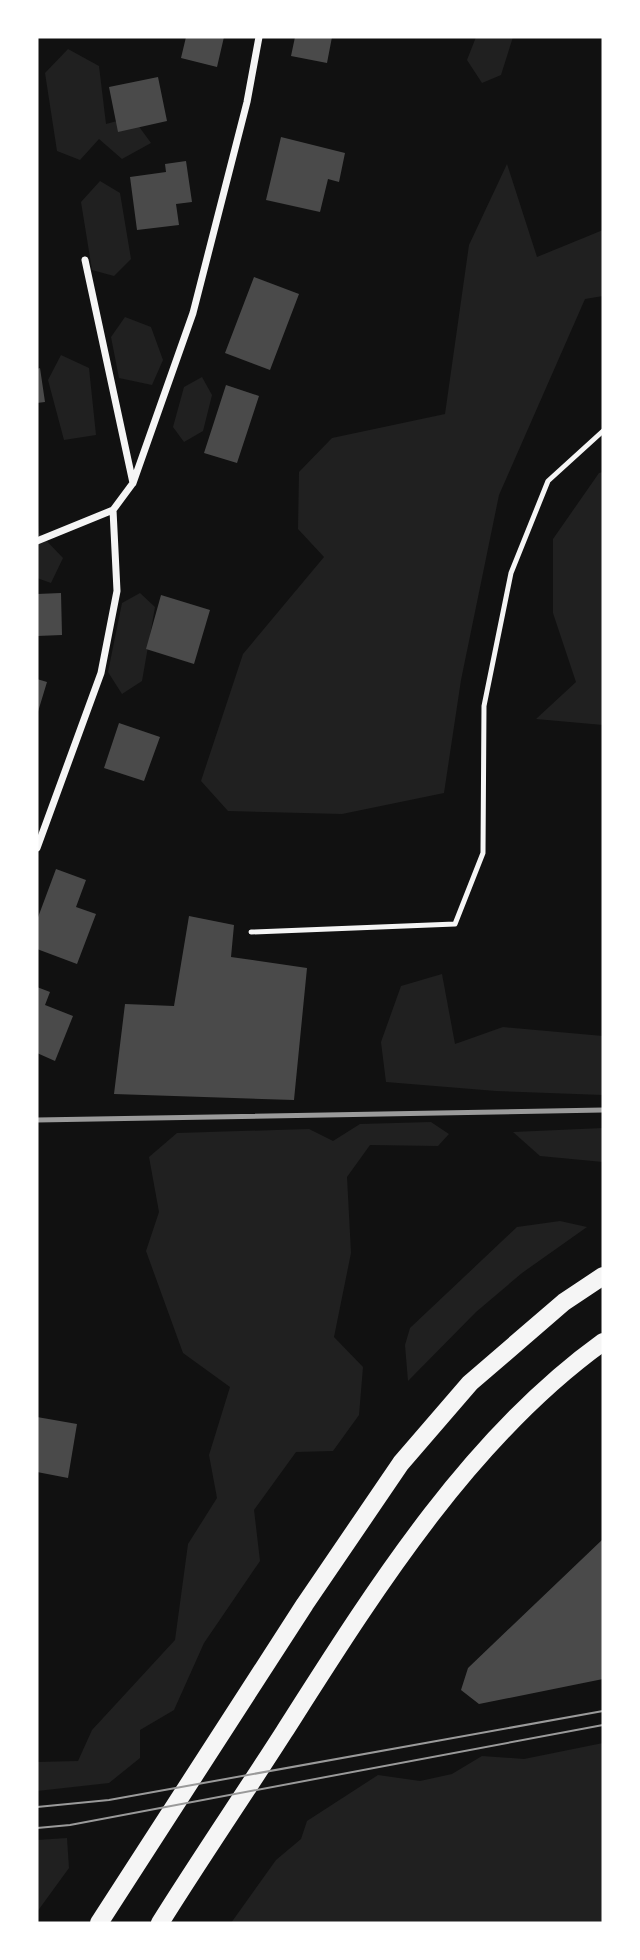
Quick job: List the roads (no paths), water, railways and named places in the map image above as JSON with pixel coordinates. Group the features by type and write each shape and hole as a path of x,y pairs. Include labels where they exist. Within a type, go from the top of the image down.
{"main road":[{"path":"99,1923 305,1604 401,1463 470,1383 564,1302 603,1276"},
{"path":"160,1923 343,1639 424,1528 497,1434 578,1360 603,1342"}],"street":[{"path":"37,541 113,510 133,484 193,313 247,102 259,37"},
{"path":"85,260 133,484"},
{"path":"37,848 101,673 117,591 113,510"}],"lane":[{"path":"251,932 455,923 483,853 484,706 511,573 548,481 603,431"}],"tram line":[{"path":"37,1807 109,1800 603,1711"},
{"path":"37,1828 70,1825 603,1725"}],"railway":[{"path":"37,1120 603,1110"}]}
